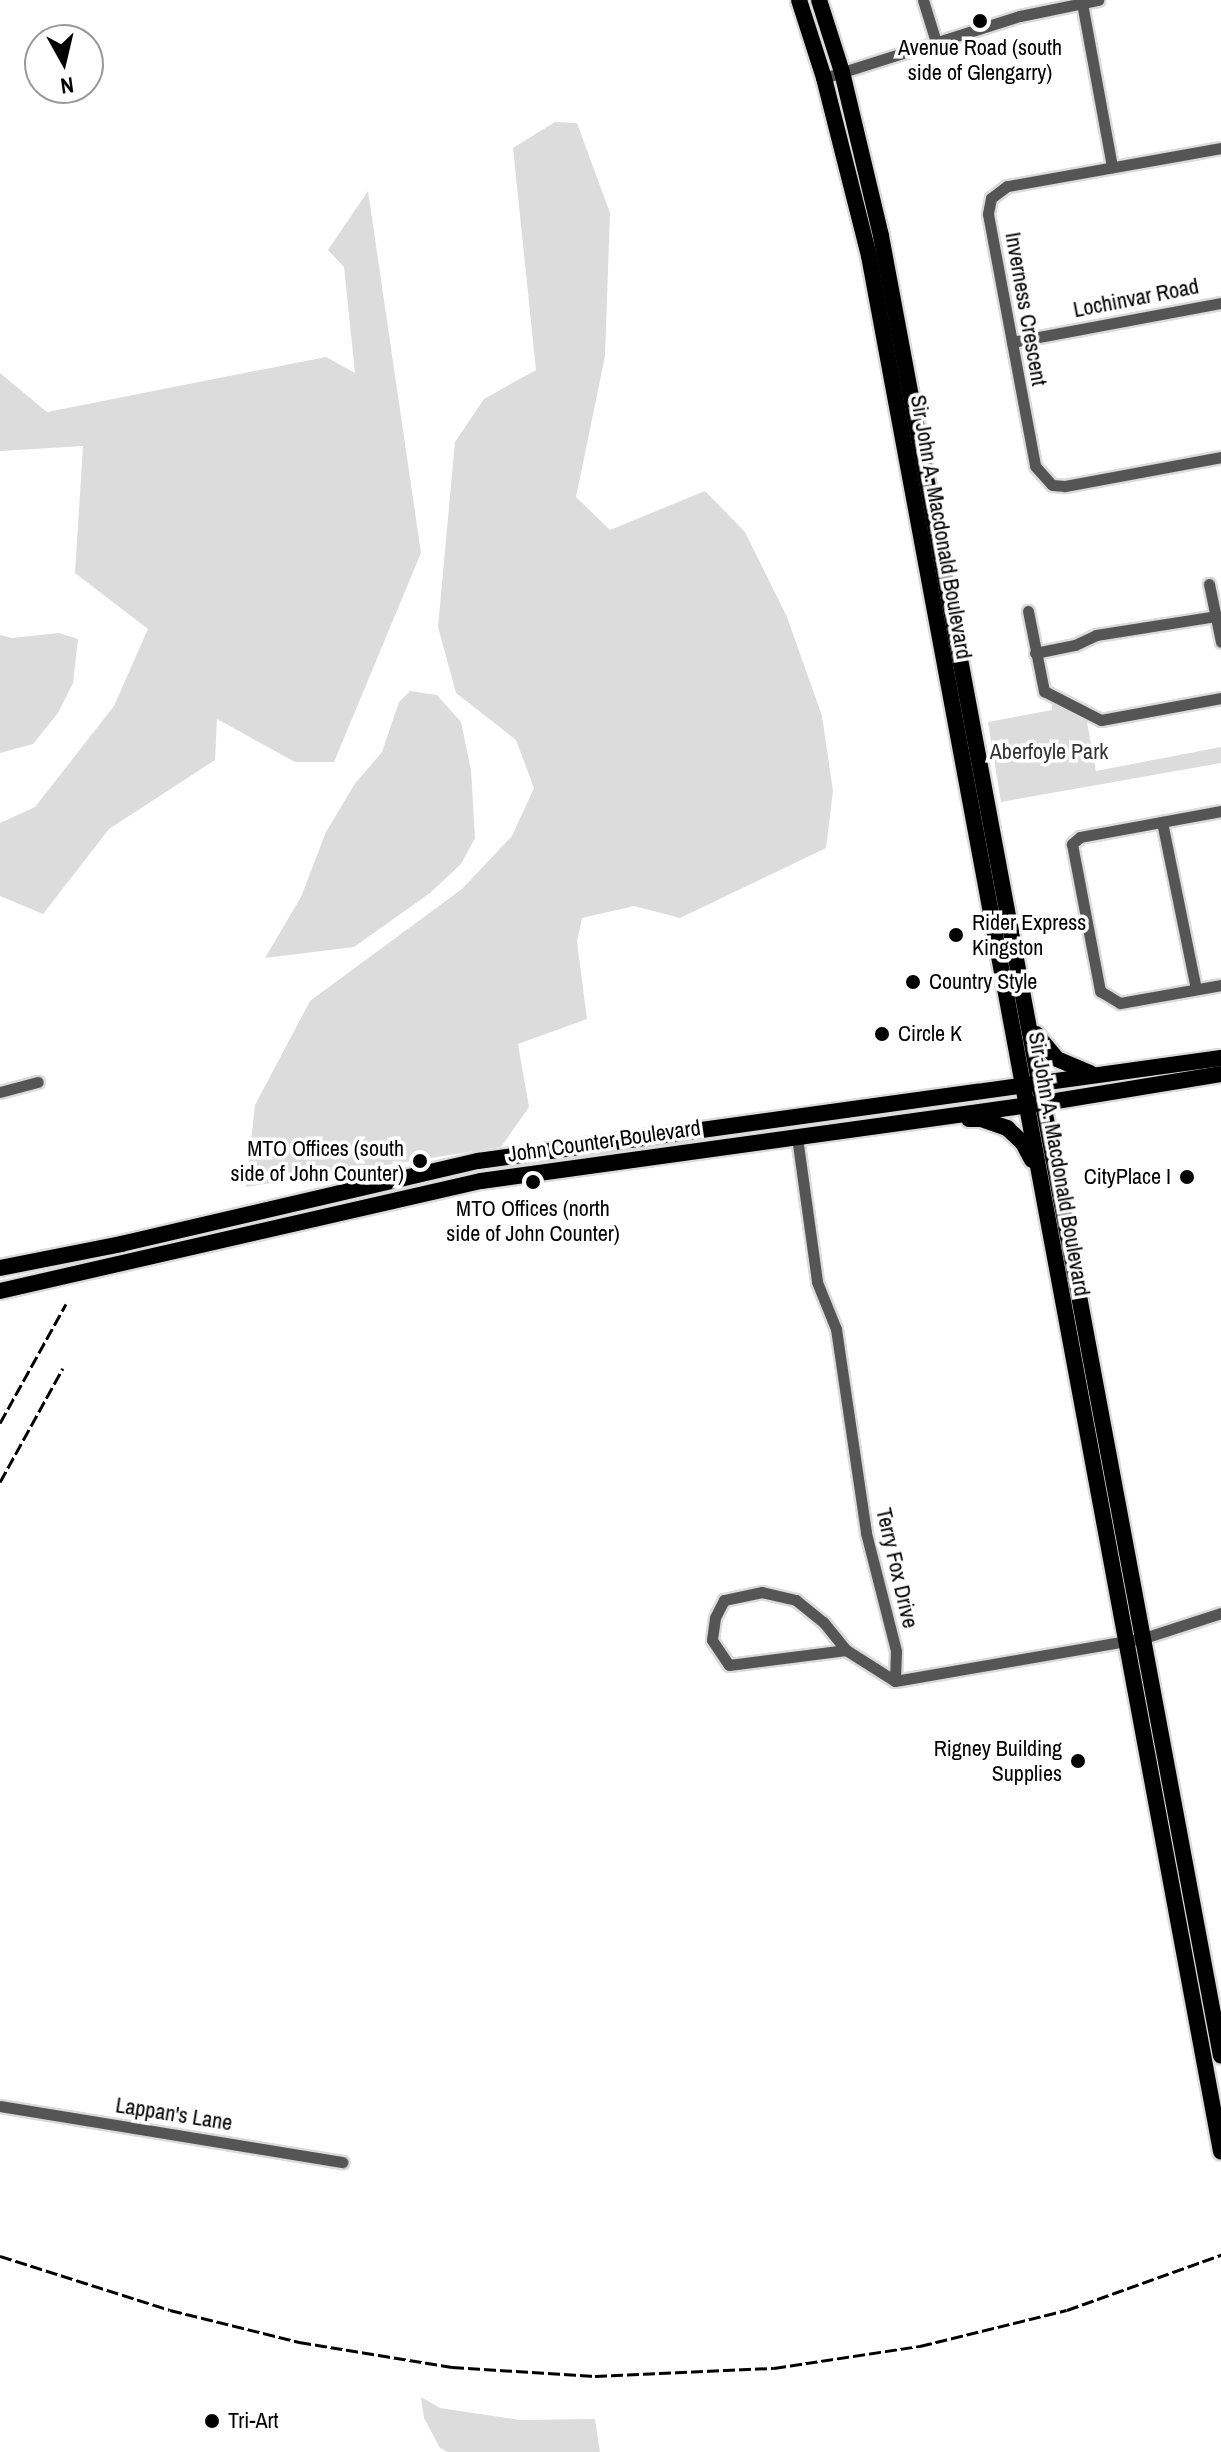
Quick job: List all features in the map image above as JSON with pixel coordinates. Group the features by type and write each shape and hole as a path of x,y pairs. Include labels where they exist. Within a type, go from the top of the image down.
{"main road":[{"name":"Sir John A. Macdonald Boulevard","path":"799,0 824,78 869,256 1144,1638 1221,2056"},
{"name":"Sir John A. Macdonald Boulevard","path":"819,0 842,72 881,236 1030,1026 1032,1081"},
{"path":"1030,1026 1045,1049 1057,1059 1094,1075"},
{"name":"John Counter Boulevard","path":"0,1268 121,1244 478,1161 1032,1081 1221,1058"},
{"name":"John Counter Boulevard","path":"0,1291 481,1181 1036,1104 1221,1074"},
{"name":"Sir John A. Macdonald Boulevard","path":"1036,1104 1037,1168 1221,2152"},
{"path":"923,1118 981,1119 1007,1128 1023,1143 1037,1168"}],"street":[{"path":"923,0 936,42"},
{"path":"824,78 1020,16 1098,0"},
{"path":"1082,3 1112,167"},
{"name":"Inverness Crescent","path":"1221,148 1007,186 991,198 988,214 1035,466 1052,485 1065,486 1221,457"},
{"name":"Lochinvar Road","path":"1012,342 1221,303"},
{"path":"1209,584 1221,642"},
{"path":"1028,611 1044,691 1101,720 1221,698"},
{"path":"1035,653 1075,645 1096,635 1216,616"},
{"path":"1221,811 1080,837 1072,844 1095,981 1100,991 1120,1003 1221,985"},
{"path":"1162,822 1196,989"},
{"path":"0,1092 38,1082"},
{"name":"Terry Fox Drive","path":"797,1137 817,1282 836,1329 866,1533 896,1651 895,1681"},
{"path":"846,1650 729,1665 712,1640 715,1618 724,1600 762,1592 796,1600 823,1622 846,1650 895,1681 1144,1638 1221,1613"},
{"name":"Lappan's Lane","path":"0,2106 342,2162"}],"green space":[{"path":"555,122 577,123 610,213 605,356 576,497 610,530 705,491 745,532 787,617 822,716 833,791 826,848 680,918 634,906 582,918 577,942 587,1019 518,1044 529,1107 501,1147 246,1187 255,1105 310,1001 462,889 512,836 534,788 516,740 456,693 438,627 455,442 484,399 536,370 513,148"},
{"path":"368,191 421,553 334,762 295,762 217,719 215,760 109,829 43,914 0,896 0,823 35,807 114,706 148,629 75,573 83,446 0,451 0,373 47,412 326,357 355,373 344,267 328,250"},
{"path":"59,633 78,639 73,683 58,713 33,744 0,753 0,635 12,638"},
{"path":"410,691 437,695 461,722 471,770 475,838 461,864 430,893 354,947 265,958 301,897 326,832 354,785 382,752 399,702"},
{"name":"Aberfoyle Park","path":"1052,703 1087,722 1096,771 1221,747 1221,763 1001,802 988,722 1052,710"},
{"path":"421,2397 440,2408 520,2420 595,2419 600,2452 448,2452 440,2448 424,2418"}],"railway":[{"path":"0,1423 66,1304"},
{"path":"0,1482 63,1368"},
{"path":"0,2256 170,2310 299,2342 452,2367 595,2376 774,2368 920,2346 1067,2310 1221,2255"}],"place":[{"name":"Avenue Road (south side of Glengarry)","path":"980,21"},
{"name":"Rider Express Kingston","path":"956,935"},
{"name":"Country Style","path":"913,982"},
{"name":"Circle K","path":"882,1034"},
{"name":"MTO Offices (south side of John Counter)","path":"420,1161"},
{"name":"CityPlace I","path":"1187,1177"},
{"name":"MTO Offices (north side of John Counter)","path":"533,1182"},
{"name":"Rigney Building Supplies","path":"1078,1761"},
{"name":"Tri-Art","path":"212,2421"}]}
